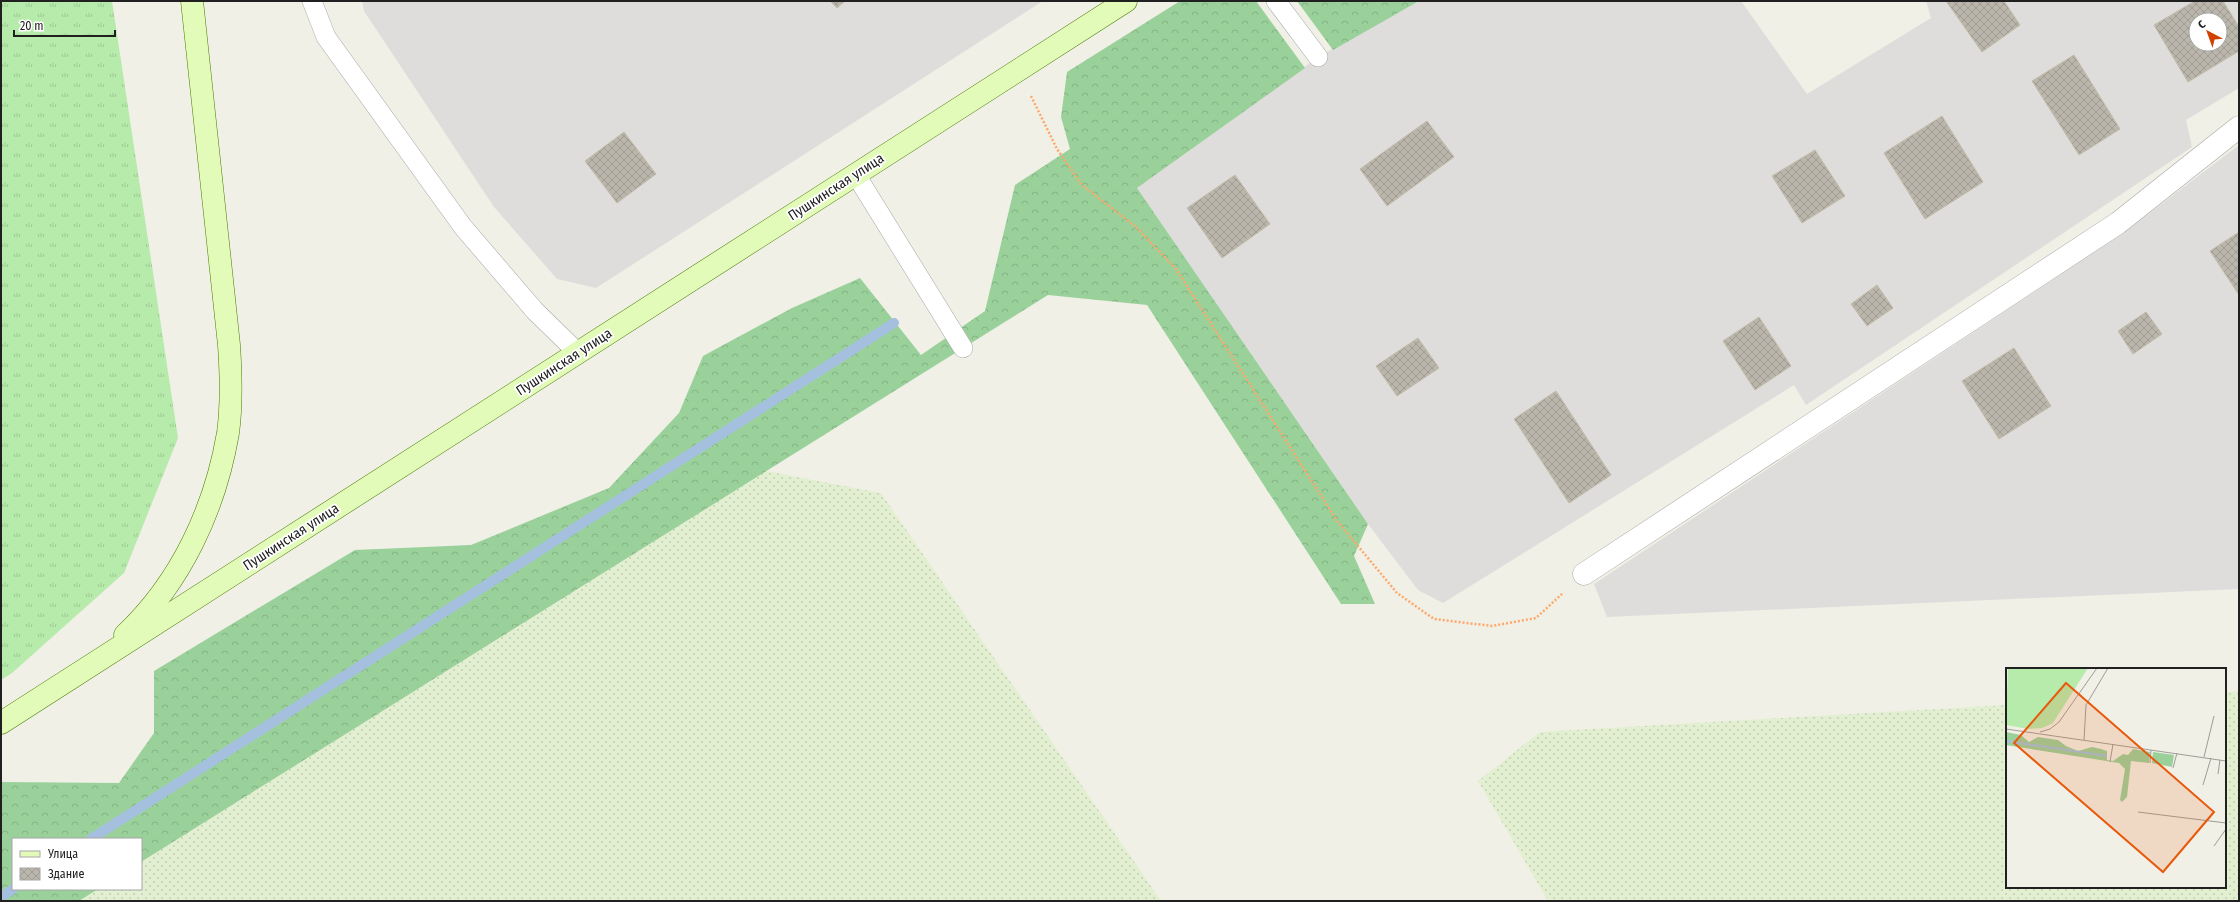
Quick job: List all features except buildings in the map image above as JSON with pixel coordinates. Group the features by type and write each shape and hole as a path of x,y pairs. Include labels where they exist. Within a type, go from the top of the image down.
{"main road":[{"path":"69,680 104,654 135,624 164,591 187,554 205,515 219,474 228,432 231,388 230,345 192,1"},
{"name":"Пушкинская улица","path":"1,724 1126,1"}],"street":[{"path":"1584,574 2118,223 2239,127"}],"lane":[{"path":"312,1 326,37 462,226 535,311 578,353"},
{"path":"1276,1 1318,58"},
{"path":"856,175 963,348"}],"path":[{"path":"1019,70 1058,149 1082,185 1136,227 1176,269 1338,522 1397,593 1434,618 1492,626 1536,618 1584,574"}],"shaded area":[{"path":"362,1 1043,1 596,288 557,279 494,207 364,11"},
{"path":"1419,1 1741,1 1807,94 1931,18 1926,1 2239,1 2239,88 2186,120 2192,147 1806,405 1794,385 1443,603 1418,590 1368,524 1137,188 1318,57"},
{"path":"2239,145 2239,589 1607,617 1594,584 2122,234"}],"green space":[{"path":"1,1 112,1 178,438 124,573 12,673 1,680"},
{"path":"1180,1 1256,1 1305,68 1137,188 1368,524 1354,556 1375,604 1341,604 1147,305 1048,295 142,861 142,838 12,838 12,890 96,890 79,901 1,901 1,782 119,783 154,733 154,671 355,550 471,545 609,488 679,413 703,356 792,308 860,278 921,355 985,311 1015,185 1070,149 1061,117 1067,72"},
{"path":"1297,1 1419,1 1333,50"},
{"path":"766,471 881,493 1161,901 79,901 96,890 142,890 142,861"},
{"path":"2239,691 2239,901 1548,901 1478,781 1540,732 2006,705 2006,888 2226,888 2226,692"}],"waterway":[{"path":"93,838 894,323"},
{"path":"1,897 12,890"}]}
